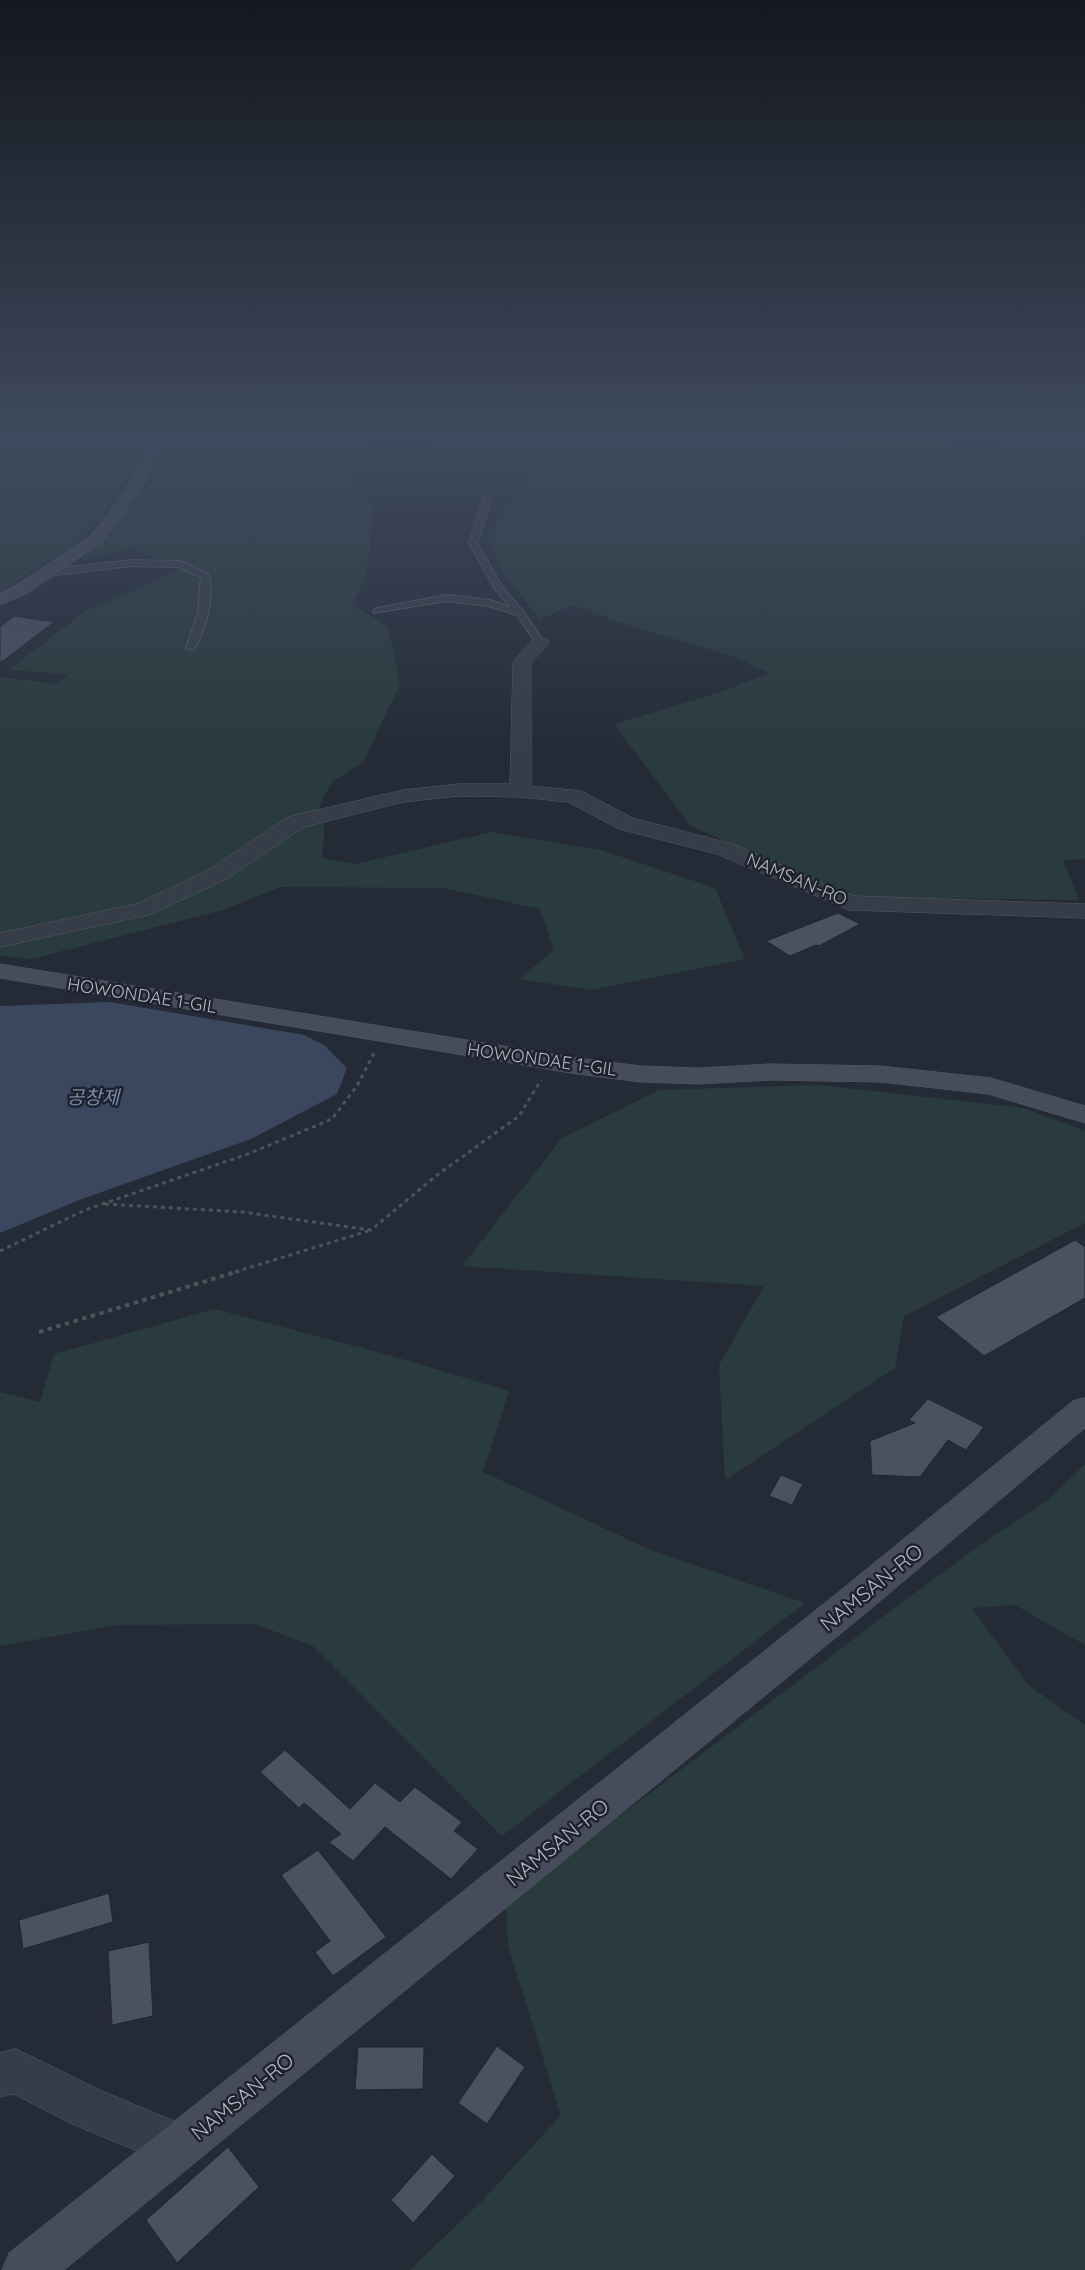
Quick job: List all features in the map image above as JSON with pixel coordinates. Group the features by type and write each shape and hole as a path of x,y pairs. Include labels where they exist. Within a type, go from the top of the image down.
{"street":[{"path":"0,600 22,590 89,544"},
{"path":"0,940 144,909 220,873 296,822 403,796 458,790 520,790 522,662 540,643"},
{"name":"NAMSAN-RO","path":"520,790 573,796 627,824 725,849 849,903 1085,911"},
{"name":"HOWONDAE 1-GIL","path":"0,971 552,1062 641,1074 699,1076 770,1072 890,1074 991,1086 1085,1115"},
{"name":"NAMSAN-RO","path":"26,2270 854,1602 1085,1410"},
{"path":"0,2075 16,2071 86,2106 180,2146"}],"lane":[{"path":"474,544 499,589 520,613 540,643"},
{"path":"46,573 140,563 180,564 206,576 207,600 201,624 191,648"},
{"path":"377,611 447,598 490,603 520,613"}],"path":[{"path":"0,1251 85,1210 248,1154 332,1119 357,1086 384,1035"},
{"path":"39,1332 371,1230 437,1175 519,1116 552,1062"},
{"path":"105,1204 242,1212 371,1230"}],"shaded area":[{"path":"0,544 75,544 0,592"},
{"path":"96,544 370,544 364,579 353,604 388,627 400,684 363,762 332,782 319,806 325,821 322,858 356,864 491,832 601,850 715,888 745,959 591,990 519,979 554,950 540,909 444,888 280,887 223,910 31,959 0,956 0,677 58,684 68,674 9,670 84,612 179,570 132,549 82,560"},
{"path":"490,544 1085,544 1085,859 1063,860 1079,900 853,897 691,826 614,724 718,693 769,673 738,658 628,625 572,605 540,620 506,576"},
{"path":"819,1085 1024,1108 1085,1131 1085,1223 904,1316 895,1368 725,1480 719,1365 764,1286 462,1266 562,1138 659,1090"},
{"path":"215,1309 392,1356 509,1391 483,1472 653,1551 805,1603 502,1836 313,1646 255,1624 117,1625 0,1646 0,1392 40,1402 54,1354"},
{"path":"1085,1464 1085,1645 1015,1605 972,1608 1028,1685 1085,1725 1085,2270 410,2270 484,2199 561,2115 508,1946 506,1902 916,1592 993,1536 1047,1501"}],"water":[{"name":"공창제","path":"110,1002 304,1035 324,1045 347,1068 337,1094 251,1139 82,1199 0,1233 0,1006"}],"building":[{"path":"14,616 54,622 0,663 0,627"},
{"path":"838,913 860,924 819,946 816,945 790,956 766,941"},
{"path":"1075,1240 1085,1247 1085,1298 984,1356 936,1317"},
{"path":"928,1399 984,1427 966,1450 948,1440 920,1477 872,1475 870,1441 915,1423 909,1420"},
{"path":"781,1475 803,1484 792,1505 769,1496"},
{"path":"285,1750 350,1809 375,1783 400,1802 415,1787 462,1822 454,1831 478,1849 451,1879 385,1827 353,1861 329,1842 341,1834 304,1803 299,1808 260,1772"},
{"path":"318,1850 386,1937 333,1976 315,1952 330,1941 281,1875"},
{"path":"109,1893 113,1922 23,1949 19,1920"},
{"path":"149,1942 153,2016 112,2025 108,1951"},
{"path":"497,2046 525,2067 487,2124 458,2103"},
{"path":"358,2047 424,2047 423,2089 355,2090"},
{"path":"228,2147 259,2187 177,2263 146,2220"},
{"path":"432,2154 455,2176 413,2223 391,2200"}]}
